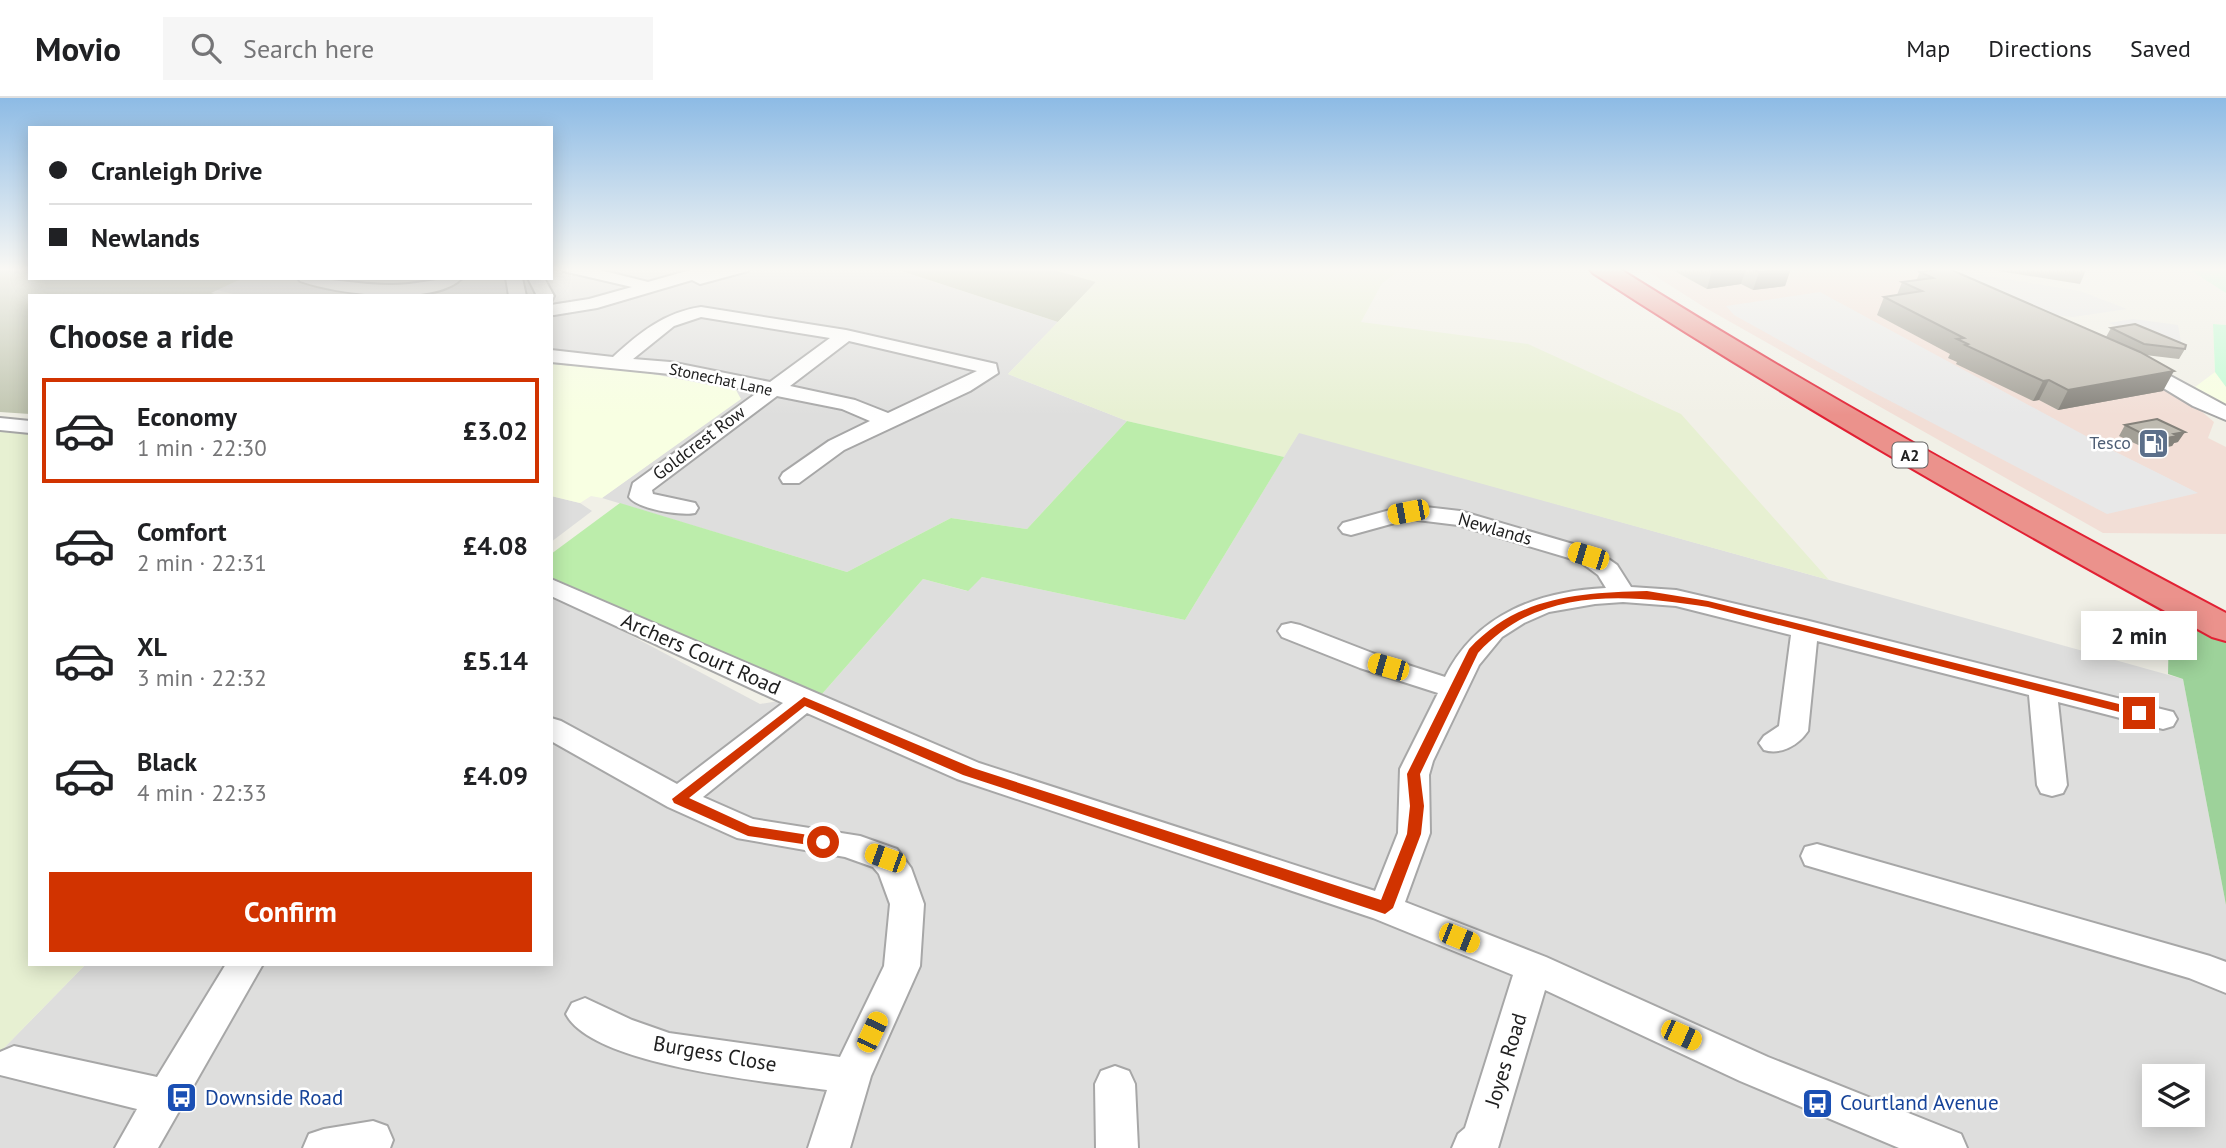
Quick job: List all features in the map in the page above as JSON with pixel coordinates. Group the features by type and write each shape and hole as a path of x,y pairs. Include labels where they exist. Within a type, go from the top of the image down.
{"highway":[{"name":"A2","path":"1680,317 1784,382 1941,473 2226,629"},
{"name":"A2","path":"1702,317 1957,467 2226,612"}],"street":[{"path":"619,361 643,340 680,317"},
{"path":"720,317 846,335 989,368 988,373 969,385 886,420 829,448 791,478"},
{"path":"771,389 846,335"},
{"path":"2118,353 2200,402 2226,414"},
{"name":"Stonechat Lane","path":"553,356 670,368 848,404 886,420"},
{"name":"Goldcrest Row","path":"687,508 646,500 640,496 641,488 771,389"},
{"path":"2200,402 2226,428"},
{"path":"0,425 28,427"},
{"name":"Newlands","path":"1351,528 1408,512 1460,518 1588,556 1608,570 1622,593"},
{"name":"Archers Court Road","path":"553,587 804,701 968,771 1385,908 1533,968 1754,1069 1946,1148"},
{"path":"1385,908 1414,834 1417,806 1414,774 1473,652 1488,635 1508,620 1555,603 1586,596 1622,593 1676,598 2163,719"},
{"path":"1774,743 1793,731 1805,628"},
{"path":"1291,631 1370,662 1454,689"},
{"path":"2042,688 2052,785"},
{"path":"679,799 804,701"},
{"path":"553,729 679,799 748,830 848,845 885,858 894,868 907,904 902,966 851,1076 829,1148"},
{"path":"1817,856 2197,966 2226,978"},
{"path":"136,1148 244,966"},
{"name":"Joyes Road","path":"1473,1148 1482,1139 1533,968"},
{"name":"Burgess Close","path":"585,1014 619,1032 669,1050 851,1076"},
{"path":"14,1063 165,1097"},
{"path":"1115,1084 1117,1148"},
{"path":"324,1148 373,1140"}],"shaded area":[{"path":"0,317 28,317 28,414 0,412"},
{"path":"553,317 1043,317 1058,322 1008,374 1127,421 1027,529 951,518 847,572 602,498 741,398 553,365"},
{"path":"1043,317 1063,317 1058,322"},
{"path":"1063,317 1364,317 1361,322 1528,344 1681,414 1829,580 1299,433 1284,457 1127,421 1008,374"},
{"path":"1722,317 2029,317 2166,381 2214,422 2208,438 2226,447 2226,534 2103,533"},
{"path":"1738,317 1866,317 2108,448 2198,493 2107,514 1871,391"},
{"path":"2133,319 2178,325 2182,347 2162,346 2109,323"},
{"path":"2213,324 2226,325 2226,406 2195,387 2215,372"},
{"path":"553,364 637,371 736,390 741,399 602,498 591,496 580,503 553,496"},
{"path":"0,424 28,427 28,966 84,966 0,1052"},
{"path":"1299,432 2183,679 2226,905 2226,1148 0,1148 0,1052 84,966 553,966 553,594 760,704 822,694 923,579 967,591 982,577 1185,620"},
{"path":"553,496 580,503 592,511 553,540"}],"green space":[{"path":"2213,324 2226,325 2226,387 2215,372"},
{"path":"1127,421 1284,457 1185,620 982,577 968,591 923,579 822,694 553,581 553,553 620,503 847,572 951,518 1027,529"},
{"path":"2166,608 2226,640 2226,905 2183,679 2168,674 2169,625"}],"building":[{"path":"1923,317 2060,317 2140,352 2174,371 2068,390 2049,380 2043,381 1957,339 1964,338"},
{"path":"2135,324 2186,345 2185,349 2144,344 2111,328"},
{"path":"2157,419 2185,432 2155,440 2125,425"}],"place":[{"name":"Tesco","path":"2154,443"},
{"name":"Downside Road","path":"182,1098"},
{"name":"Courtland Avenue","path":"1817,1103"}],"route":[{"path":"823,842 748,830 679,799 804,701 968,771 1385,908 1414,834 1417,806 1414,774 1473,652 1488,635 1508,620 1555,603 1586,596 1647,594 1708,604 2139,713"}]}
